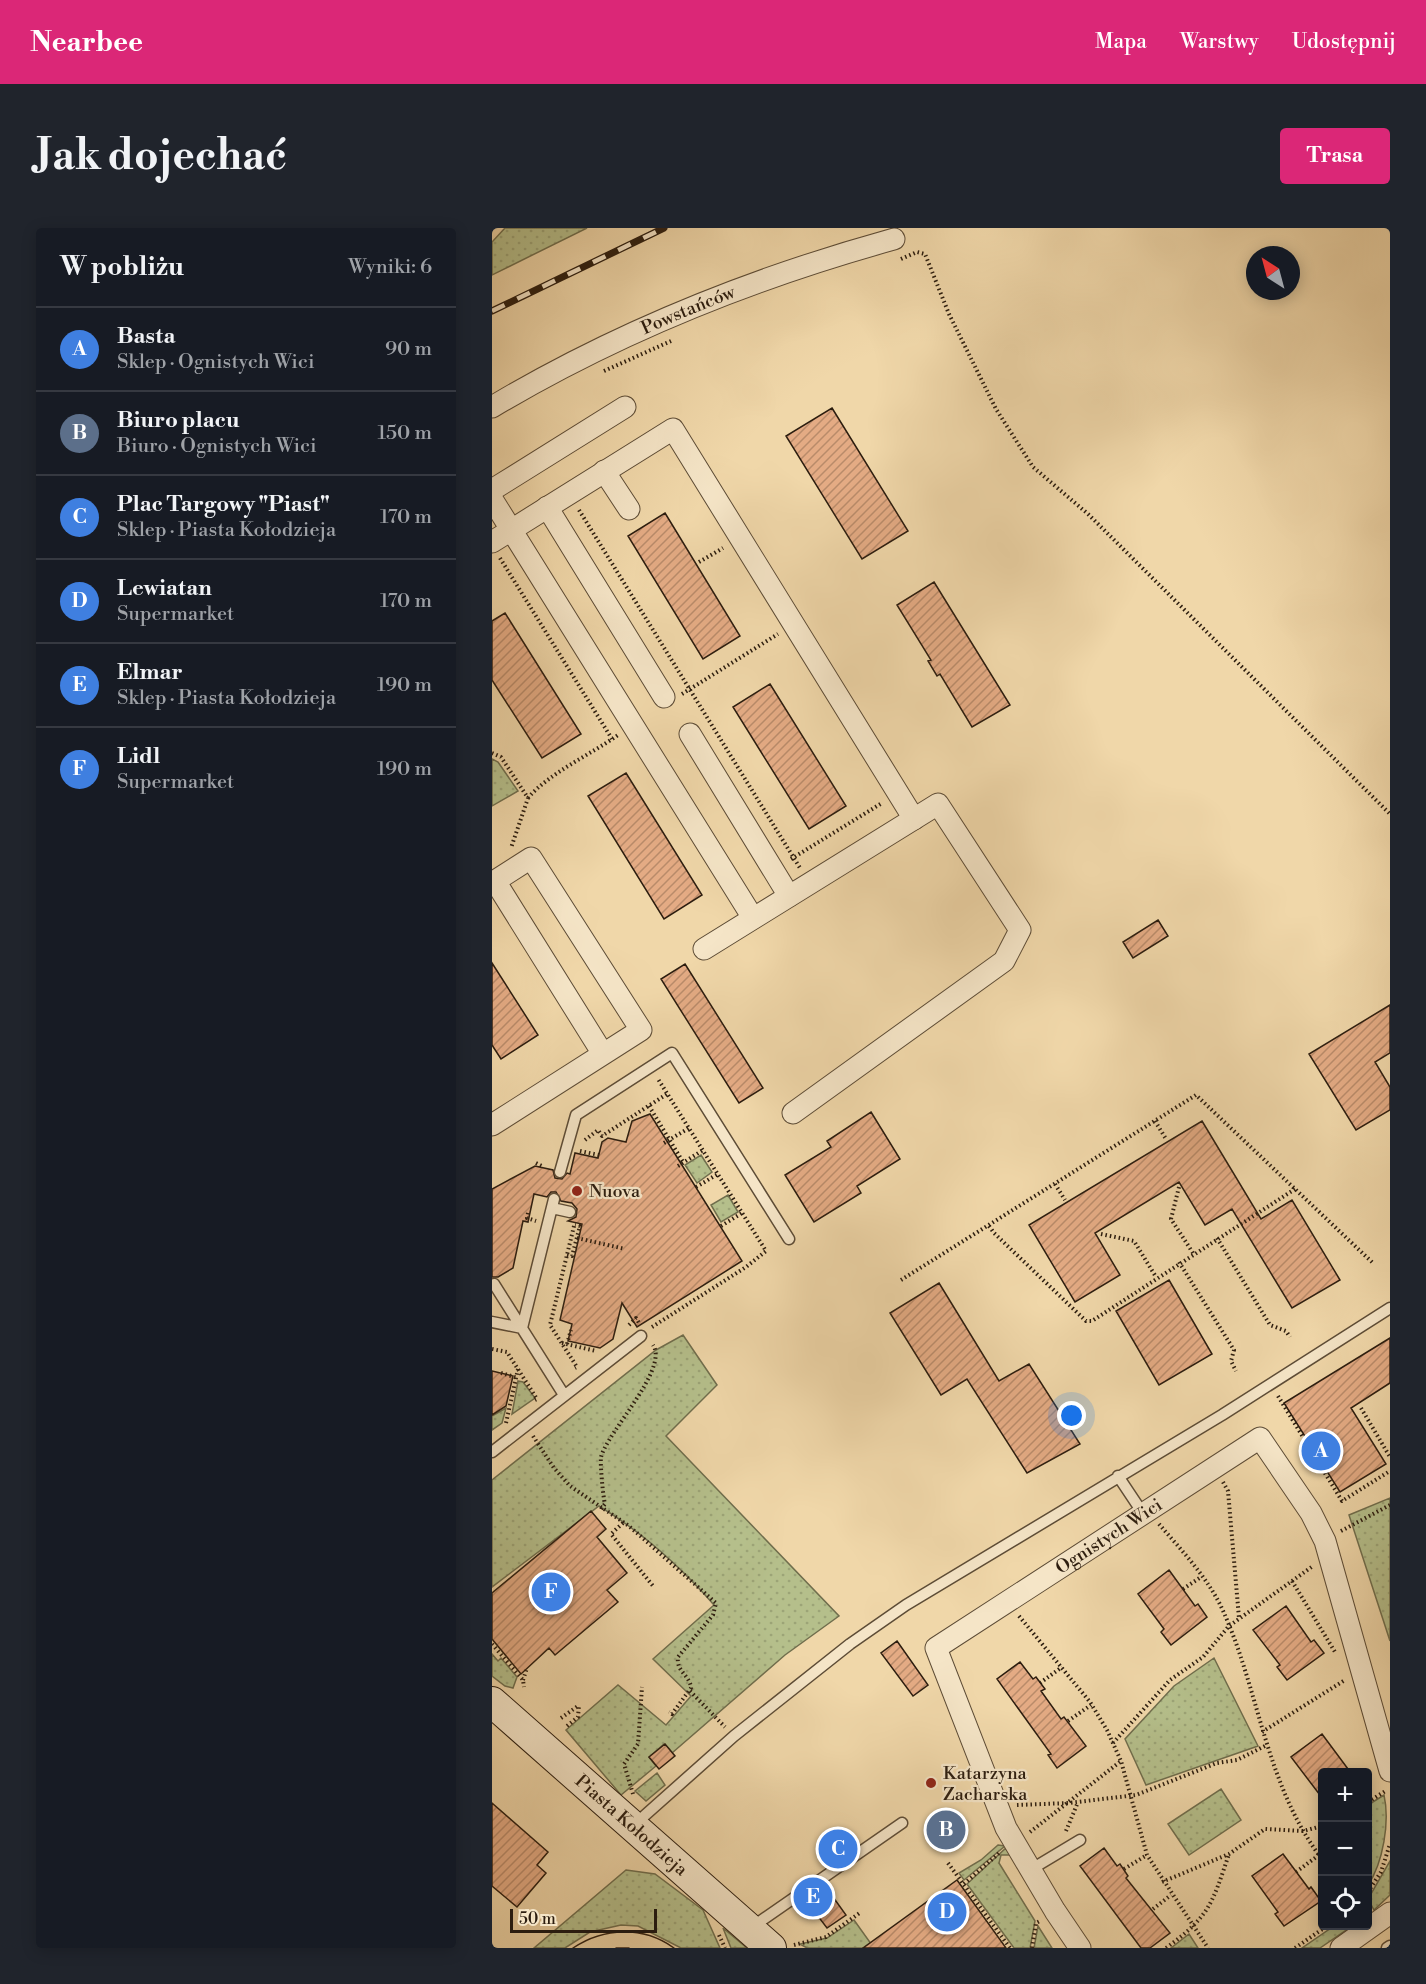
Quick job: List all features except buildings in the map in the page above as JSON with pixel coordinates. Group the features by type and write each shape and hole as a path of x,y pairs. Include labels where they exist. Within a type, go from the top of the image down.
{"street":[{"name":"Powstańców","path":"492,407 595,350 681,311 784,272 894,239"},
{"path":"492,490 625,407"},
{"path":"494,546 510,530 547,507 574,501 609,479 672,429 914,819"},
{"path":"609,479 629,509"},
{"path":"492,500 753,918"},
{"path":"547,507 670,698"},
{"path":"690,734 789,896"},
{"path":"704,949 938,804 1020,930 1004,961 793,1113"},
{"path":"492,1125 641,1030 531,858 495,881 603,1054"},
{"name":"Ognistych Wici","path":"1080,1948 1030,1870 998,1808 936,1648 1260,1438 1305,1504 1327,1548 1355,1674 1390,1771"},
{"name":"Piasta Kołodzieja","path":"492,1702 632,1813 771,1941"},
{"path":"1341,1948 1390,1912"}],"lane":[{"path":"560,1172 576,1115 672,1053 789,1239"},
{"path":"522,1328 553,1203 568,1211"},
{"path":"494,1284 564,1395"},
{"path":"632,1813 734,1736 811,1672 878,1624 1390,1308"},
{"path":"492,1322 522,1328"},
{"path":"492,1452 641,1336"},
{"path":"1118,1476 1147,1513"},
{"path":"771,1941 902,1823"},
{"path":"1030,1870 1080,1840"}],"path":[{"path":"892,262 917,252 925,254 949,315 996,409 1033,467 1088,514 1390,814"},
{"path":"594,376 681,336"},
{"path":"609,479 574,501 809,884"},
{"path":"720,537 732,556"},
{"path":"494,546 612,739"},
{"path":"699,562 726,546"},
{"path":"773,624 785,643"},
{"path":"670,698 690,689 779,633"},
{"path":"508,856 528,798 536,788 557,773 590,755 631,725"},
{"path":"492,753 501,757 528,798"},
{"path":"793,858 882,804 876,794"},
{"path":"621,1332 635,1316 644,1332 746,1267 766,1251 651,1067"},
{"path":"578,1162 583,1141 598,1130 602,1136 667,1094"},
{"path":"901,1280 1196,1095 1374,1264"},
{"path":"649,1106 683,1162"},
{"path":"1155,1121 1166,1139"},
{"path":"664,1143 689,1128"},
{"path":"678,1166 703,1150"},
{"path":"580,1151 599,1155"},
{"path":"536,1163 544,1165 544,1168"},
{"path":"696,1187 718,1174"},
{"path":"1055,1184 1065,1200"},
{"path":"1179,1187 1171,1219 1193,1253"},
{"path":"989,1226 1086,1321 1092,1321 1179,1262 1295,1189"},
{"path":"568,1211 564,1222 574,1225 550,1324 577,1367"},
{"path":"528,1213 526,1218 537,1221"},
{"path":"721,1226 742,1213"},
{"path":"567,1255 572,1256 579,1227"},
{"path":"1101,1234 1134,1241 1156,1277"},
{"path":"577,1238 625,1249"},
{"path":"1217,1238 1270,1324 1286,1331 1290,1337"},
{"path":"1179,1262 1234,1350 1232,1361 1236,1371"},
{"path":"565,1345 571,1330"},
{"path":"565,1345 598,1350 589,1356"},
{"path":"492,1349 507,1352 537,1399"},
{"path":"601,1509 605,1504 600,1458 648,1378 656,1350"},
{"path":"529,1405 583,1362"},
{"path":"506,1423 518,1369"},
{"path":"501,1373 524,1379"},
{"path":"1270,1384 1342,1501 1390,1471"},
{"path":"1361,1408 1390,1457"},
{"path":"499,1429 514,1417"},
{"path":"539,1443 562,1478 623,1523 716,1603 713,1614 678,1657 678,1668 690,1681 690,1691 672,1714 669,1712"},
{"path":"1215,1469 1228,1491 1239,1618"},
{"path":"1113,1743 1170,1680 1203,1658 1229,1626 1292,1581 1327,1548 1390,1505"},
{"path":"1147,1513 1201,1577 1223,1611 1267,1745 1303,1831 1318,1854"},
{"path":"623,1523 611,1534 653,1586"},
{"path":"1183,1589 1201,1577"},
{"path":"1262,1732 1355,1674 1292,1581"},
{"path":"1007,1602 1092,1706 1113,1743 1120,1761 1147,1855 1162,1882 1208,1948"},
{"path":"492,1644 523,1680"},
{"path":"1040,1683 1062,1667"},
{"path":"524,1687 523,1680 527,1668"},
{"path":"632,1813 632,1784 624,1764 638,1744 642,1687"},
{"path":"690,1691 734,1736"},
{"path":"561,1718 579,1705 578,1717 567,1726"},
{"path":"1068,1721 1092,1706"},
{"path":"998,1808 1006,1805 1069,1803 1130,1796 1217,1763 1237,1760 1267,1745"},
{"path":"964,1884 1120,1761"},
{"path":"1372,1799 1390,1788"},
{"path":"1162,1882 1230,1854 1264,1829 1303,1831 1318,1827"},
{"path":"1372,1886 1382,1872 1390,1844"},
{"path":"1167,1948 1194,1928 1212,1903 1230,1854"},
{"path":"1124,1869 1147,1855"},
{"path":"1296,1872 1318,1856"},
{"path":"948,1863 1010,1948"},
{"path":"1153,1909 1171,1895"},
{"path":"771,1941 826,1937 861,1912"},
{"path":"1294,1948 1321,1930"}],"green space":[{"path":"505,228 587,228 492,275 492,242"},
{"path":"492,759 498,762 518,791 492,806"},
{"path":"701,1155 712,1172 697,1183 685,1165"},
{"path":"728,1195 738,1212 721,1222 711,1205"},
{"path":"683,1335 717,1385 666,1436 839,1616 785,1655 672,1753 664,1744 649,1757 656,1766 621,1795 566,1730 618,1685 666,1725 691,1696 653,1659 714,1605 660,1551 631,1527 599,1506 492,1587 492,1480 656,1350"},
{"path":"518,1381 523,1382 535,1398 512,1414"},
{"path":"506,1408 502,1423 492,1430 492,1416"},
{"path":"1390,1498 1390,1641 1349,1515"},
{"path":"492,1654 498,1661 501,1658 517,1677 513,1688 505,1686 492,1676"},
{"path":"1214,1658 1258,1746 1146,1785 1125,1739 1174,1686"},
{"path":"657,1773 665,1785 646,1801 635,1791"},
{"path":"1221,1789 1241,1820 1189,1855 1168,1824"},
{"path":"1384,1795 1386,1830 1378,1865 1372,1878 1372,1822 1372,1802"},
{"path":"998,1845 1005,1846 964,1880 959,1873 981,1860"},
{"path":"1006,1848 1011,1855 1001,1855 999,1863 1035,1921 1030,1948 1014,1948 967,1884"},
{"path":"1390,1861 1390,1895 1374,1910 1372,1892"},
{"path":"626,1870 655,1874 703,1910 720,1948 681,1948 638,1926 621,1925 590,1932 565,1948 534,1948"},
{"path":"854,1920 874,1948 807,1948 800,1944 827,1938"},
{"path":"1038,1926 1052,1948 1034,1948"},
{"path":"723,1928 747,1948 731,1948"},
{"path":"1328,1930 1346,1930 1320,1948 1302,1948"},
{"path":"1189,1934 1198,1948 1171,1948"}],"tram line":[{"path":"573,1948 598,1936 624,1932 650,1936 674,1948"},
{"path":"616,1948 629,1948"}],"railway":[{"path":"492,311 664,228"}],"place":[{"name":"Nuova","path":"577,1191"},
{"name":"Basta","path":"1321,1451"},
{"name":"Lidl","path":"551,1592"},
{"name":"Katarzyna Zacharska","path":"931,1783"},
{"name":"Biuro placu","path":"946,1830"},
{"name":"Plac Targowy \"Piast\"","path":"838,1849"},
{"name":"Elmar","path":"813,1897"},
{"name":"Lewiatan","path":"947,1912"}]}
